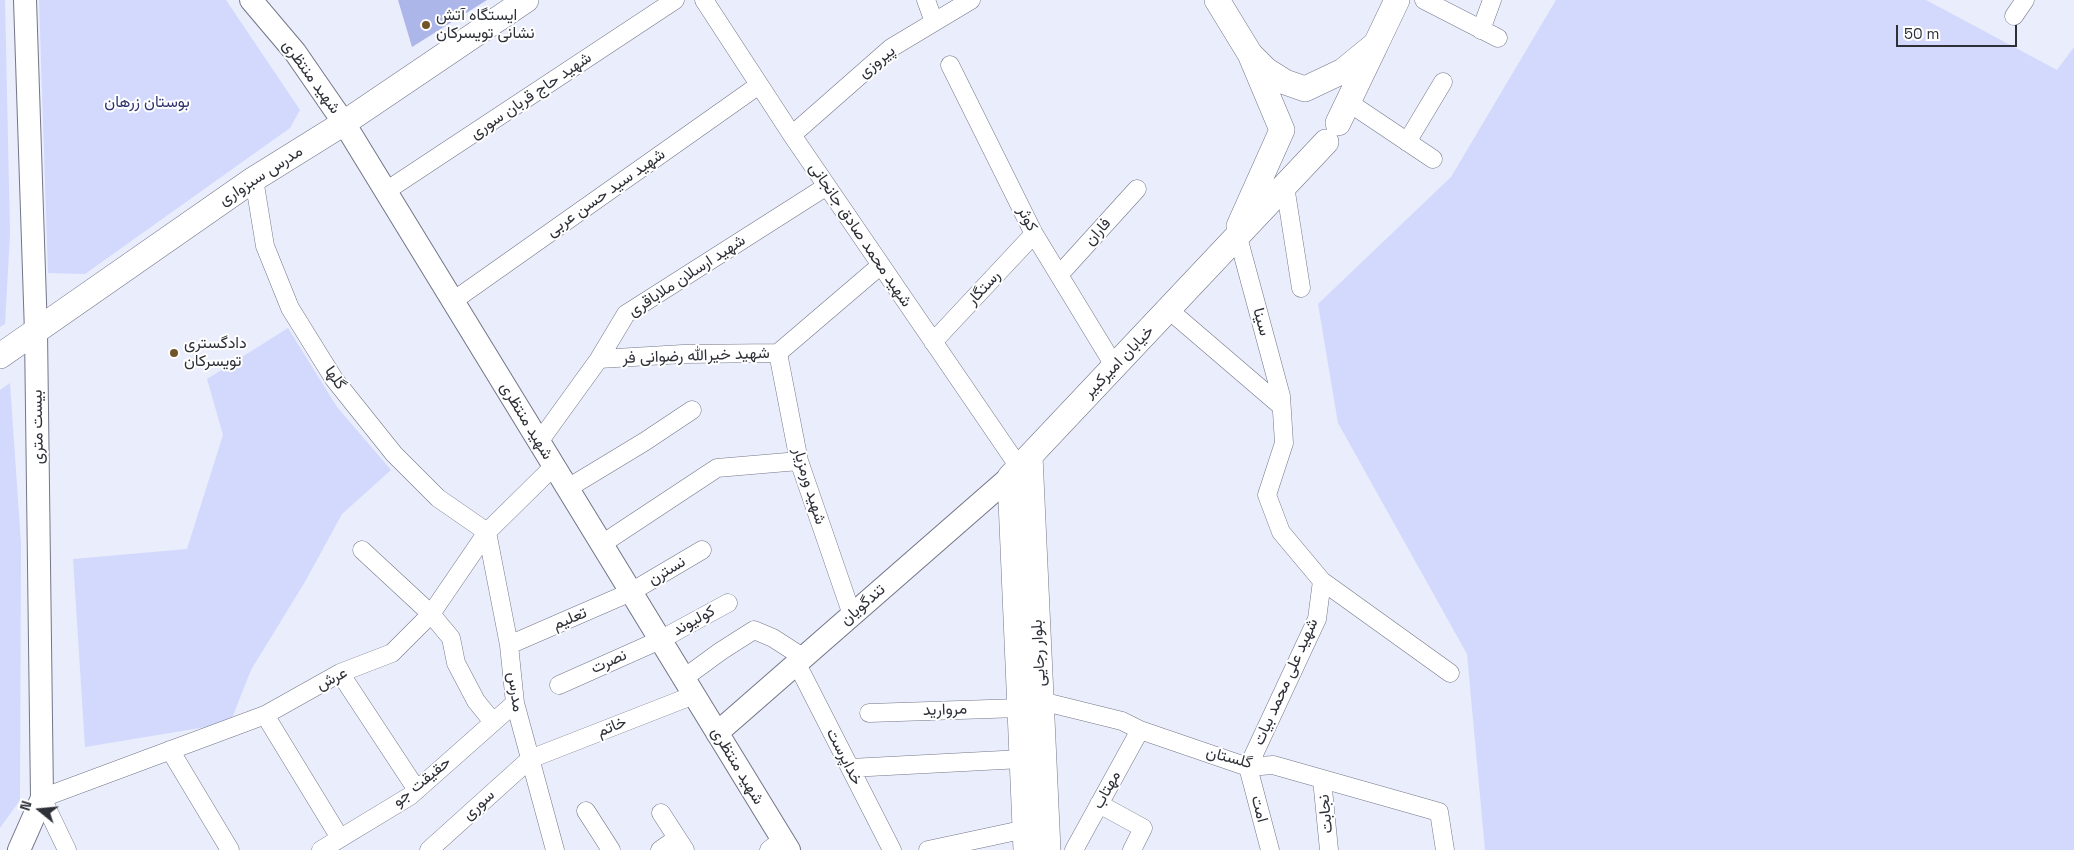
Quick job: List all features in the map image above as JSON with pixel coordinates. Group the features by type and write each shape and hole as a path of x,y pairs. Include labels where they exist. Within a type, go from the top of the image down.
{"main road":[{"name":"مدرس سبزواری","path":"0,356 254,179 344,123 526,0"},
{"path":"1217,0 1250,54 1282,130 1291,142 1297,146 1312,148 1337,122 1336,108 1327,95 1305,90 1284,82 1250,54"},
{"path":"1234,242 1282,130 1280,122 1282,107 1291,95 1305,90 1343,70 1376,44 1397,0"},
{"name":"خیابان امیرکبیر","path":"1020,467 1285,186 1337,122 1376,44"},
{"name":"بلوار رجایی","path":"1020,467 1031,704 1048,850"},
{"name":"بلوار رجایی","path":"1026,839 1022,759 1031,704"}],"street":[{"name":"بیست متری","path":"19,850 42,798 36,332 25,0"},
{"name":"شهید منتظری","path":"251,0 295,52 344,123 689,686 780,847"},
{"name":"شهید حاج قربان سوری","path":"386,191 675,0"},
{"name":"شهید محمد صادق جانجانی","path":"704,0 792,135 1020,467"},
{"path":"926,0 934,22"},
{"name":"پیروزی","path":"792,135 891,48 971,0"},
{"path":"1424,0 1498,38"},
{"path":"1481,30 1492,0"},
{"path":"2014,16 2025,0"},
{"name":"کوثر","path":"950,65 1034,234 1115,367"},
{"path":"1407,142 1443,82"},
{"name":"شهید سید حسن عربی","path":"453,301 759,85"},
{"path":"1337,122 1407,142 1433,159"},
{"name":"گلها","path":"254,179 266,246 290,308 334,379 394,454 438,498 487,532"},
{"name":"شهید ارسلان ملاباقری","path":"539,442 599,359 626,314 827,186"},
{"path":"1285,186 1301,288"},
{"name":"فاران","path":"1059,275 1137,189"},
{"name":"رستگار","path":"933,342 1034,234"},
{"name":"سینا","path":"1234,242 1281,396 1281,406"},
{"name":"شهید خیرالله رضوانی فر","path":"599,359 683,354 778,353 881,265"},
{"path":"1169,310 1281,406 1284,443 1267,496 1281,532 1322,582 1450,673"},
{"name":"شهید ورمزیار","path":"778,353 799,461 852,615"},
{"path":"568,488 644,442 692,410"},
{"path":"602,544 717,468 799,461"},
{"name":"عرش","path":"42,798 265,714 340,674 392,653 430,614 487,532 554,466"},
{"name":"تندگویان","path":"717,733 1020,467"},
{"name":"مدرس","path":"487,532 510,645 515,703 555,850"},
{"path":"362,550 430,614 451,638 456,663 476,701 493,722"},
{"name":"نسترن","path":"631,592 702,550"},
{"name":"شهید علی محمد بیات","path":"1248,767 1317,619 1322,582"},
{"name":"تعلیم","path":"510,645 631,592"},
{"name":"کولیوند","path":"660,640 728,603"},
{"name":"خاتم","path":"530,760 689,686 720,651 754,630 773,638 800,661"},
{"name":"نصرت","path":"559,685 660,640"},
{"name":"خداپرست","path":"800,661 850,768 892,850"},
{"path":"340,674 416,790"},
{"name":"حقیقت جو","path":"322,850 410,796 515,703"},
{"name":"مروارید","path":"869,713 1031,704"},
{"name":"گلستان","path":"1031,704 1122,721 1140,730 1248,767 1274,765 1439,812 1445,850"},
{"path":"265,714 340,838"},
{"name":"مهتاب","path":"1074,850 1140,730"},
{"path":"170,750 230,850"},
{"path":"850,768 1022,759"},
{"name":"سوری","path":"428,850 530,760"},
{"name":"امت","path":"1248,767 1270,850"},
{"name":"نجابت","path":"1322,779 1329,850"},
{"path":"42,798 67,850"},
{"path":"1099,804 1143,828 1132,850"},
{"path":"586,811 611,850"},
{"path":"660,850 681,844 661,813"},
{"path":"928,850 1026,839"}],"green space":[{"path":"0,0 5,0 10,234 5,324 0,327"},
{"name":"بوستان زرهان","path":"39,0 226,0 300,110 290,128 85,274 48,273"},
{"path":"1556,0 1926,0 2057,70 2074,47 2074,850 1485,850 1467,654 1338,423 1318,304 1451,177"},
{"path":"288,328 337,407 391,470 342,514 306,580 251,670 230,723 85,747 73,559 187,549 223,435 207,379"},
{"path":"10,383 21,544 20,800 0,828 0,390"}],"building":[{"name":"ایستگاه آتش نشانی تویسرکان","path":"398,0 487,0 412,47"}],"place":[{"name":"ایستگاه آتش نشانی تویسرکان","path":"426,25"},
{"name":"دادگستری تویسرکان","path":"174,353"}]}
